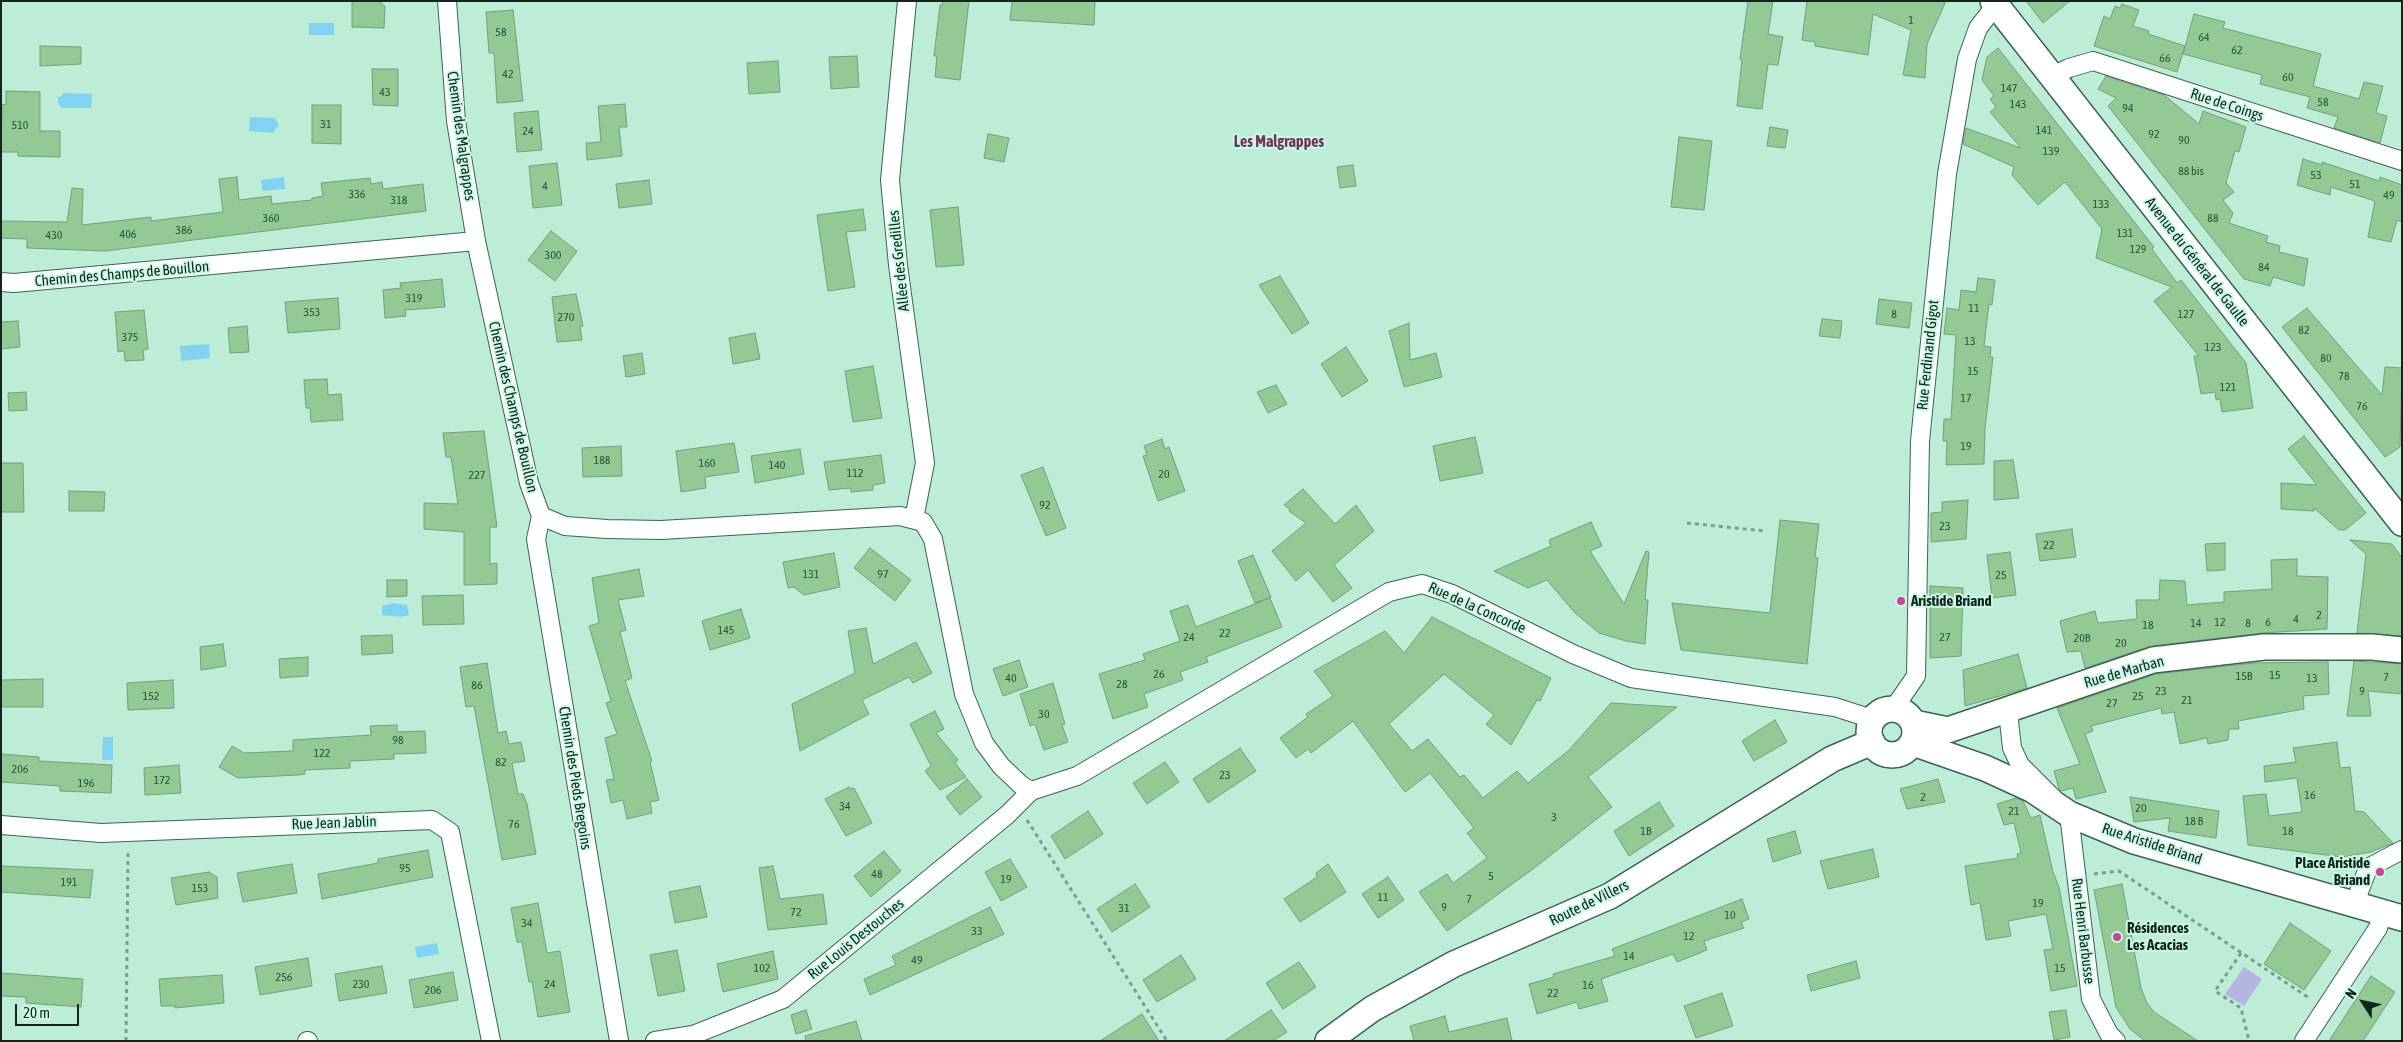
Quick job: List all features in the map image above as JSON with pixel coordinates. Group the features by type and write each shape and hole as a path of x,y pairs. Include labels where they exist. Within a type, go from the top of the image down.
{"main road":[{"name":"Avenue du Général de Gaulle","path":"1996,2 2402,523"},
{"name":"Rue de Marban","path":"1913,733 1948,730 2153,660 2264,647 2372,647 2402,650"},
{"path":"1894,708 1906,713 1913,733 1902,752 1888,754 1881,752 1872,731 1882,711 1894,708"},
{"name":"Route de Villers","path":"1328,1041 1372,1009 1454,964 1610,896 1832,759 1872,731"},
{"name":"Rue Aristide Briand","path":"1913,733 2025,787 2069,814 2134,841 2392,915"}],"street":[{"name":"Chemin des Malgrappes","path":"447,1 456,121 476,241"},
{"name":"Allée des Gredilles","path":"907,1 890,180 898,265 925,462 914,518"},
{"name":"Rue Ferdinand Gigot","path":"1894,708 1916,676 1920,442 1947,174 1967,59 1978,28 1996,2"},
{"name":"Rue de Coings","path":"2053,76 2069,68 2093,62 2402,161"},
{"name":"Chemin des Champs de Bouillon","path":"1,282 14,284 476,241 529,483 541,516"},
{"path":"541,516 565,526 643,530 900,516 914,518 923,522 934,539 964,694 984,743 1001,766 1021,785 1031,791"},
{"name":"Chemin des Pieds Bregoins","path":"541,516 536,539 619,1041"},
{"name":"Rue de la Concorde","path":"1031,791 1078,776 1388,592 1422,584 1478,606 1573,654 1631,678 1835,707 1872,731"},
{"path":"2011,708 2009,721 2012,748 2020,764 2069,814"},
{"name":"Rue Louis Destouches","path":"655,1041 693,1034 783,999 1017,805 1031,791"},
{"name":"Rue Henri Barbusse","path":"2069,814 2091,999 2108,1034 2116,1041"},
{"name":"Rue Jean Jablin","path":"1,825 101,833 432,820 450,832 491,1041"},
{"path":"2354,905 2368,868 2402,850"},
{"path":"2304,1041 2378,928 2392,915"}],"path":[{"path":"1687,523 1765,531"},
{"path":"1017,805 1167,1041"},
{"path":"126,1041 129,831"},
{"path":"2076,876 2119,871 2325,1009"},
{"path":"2241,953 2215,991 2241,1008 2250,1041"}],"shaded area":[{"path":"309,23 334,23 334,35 309,35"},
{"path":"63,93 92,94 91,108 62,108 58,104 58,97 62,96"},
{"path":"250,117 275,118 279,126 274,130 274,133 249,131"},
{"path":"284,177 285,189 262,191 261,180"},
{"path":"209,344 210,358 181,361 180,346"},
{"path":"393,603 407,605 409,615 401,617 382,615 382,606"},
{"path":"103,737 113,737 113,760 102,760"},
{"path":"437,943 439,954 417,958 415,947"},
{"path":"2244,967 2262,979 2244,1006 2225,994"}],"building":[{"path":"352,1 378,1 385,6 384,28 352,27"},
{"path":"943,1 969,1 960,80 935,77 937,56 934,56 940,5 942,5"},
{"path":"1012,1 1095,1 1094,25 1010,20"},
{"path":"1748,1 1773,1 1768,34 1783,37 1778,65 1768,64 1762,109 1737,106 1742,60 1740,59"},
{"path":"1807,1 1946,1 1927,44 1925,78 1903,75 1911,30 1873,14 1868,55 1815,46 1815,42 1802,40"},
{"path":"2026,1 2070,1 2043,23"},
{"path":"2122,4 2139,10 2133,26 2149,31 2148,34 2185,46 2177,72 2094,46 2104,16 2110,19 2115,6 2120,8"},
{"path":"513,10 523,101 497,103 494,53 489,53 486,12"},
{"path":"2194,14 2225,22 2223,28 2321,54 2313,86 2359,99 2364,82 2383,86 2376,113 2387,116 2380,143 2334,128 2338,117 2307,108 2310,97 2260,84 2262,75 2183,54"},
{"path":"40,46 81,47 81,64 40,66"},
{"path":"1998,48 2154,247 2152,249 2177,283 2181,280 2246,363 2253,408 2222,412 2220,399 2216,400 2215,392 2201,394 2194,356 2199,356 2154,301 2172,287 2096,258 2102,229 2065,182 2038,205 2012,175 2014,167 1963,144 1966,128 2021,148 1990,112 1996,107 1990,99 1994,96 1982,80 1987,57"},
{"path":"857,56 859,87 831,89 829,57"},
{"path":"778,61 780,92 749,94 747,63"},
{"path":"372,69 398,69 398,106 373,105"},
{"path":"2106,76 2164,95 2199,124 2203,111 2246,127 2239,152 2235,151 2226,183 2234,192 2223,200 2233,213 2229,223 2268,236 2266,242 2280,246 2279,252 2308,259 2304,286 2273,277 2270,286 2244,279 2108,106 2116,98 2098,89"},
{"path":"6,91 40,92 40,131 60,131 60,157 18,156 18,152 1,152 2,104 6,105"},
{"path":"625,104 627,127 619,127 622,156 587,160 586,143 601,142 598,106"},
{"path":"312,105 341,105 341,144 312,143"},
{"path":"538,111 542,150 517,152 514,113"},
{"path":"1770,127 1788,130 1785,148 1767,146"},
{"path":"988,134 1009,138 1004,162 984,158"},
{"path":"1679,137 1712,141 1704,210 1671,207"},
{"path":"2303,159 2322,165 2322,162 2379,181 2380,177 2402,185 2402,222 2397,220 2391,242 2368,237 2375,201 2331,187 2330,195 2297,185"},
{"path":"557,163 562,205 533,208 529,166"},
{"path":"1353,165 1356,186 1340,188 1337,167"},
{"path":"237,177 239,200 271,196 272,204 312,200 312,198 323,196 321,183 370,178 371,184 382,182 383,189 423,184 426,211 105,251 27,248 27,239 1,238 1,221 67,222 72,188 83,189 82,225 151,217 151,221 223,212 219,179"},
{"path":"649,180 652,204 619,208 616,184"},
{"path":"958,207 964,265 936,267 930,210"},
{"path":"863,209 866,230 846,232 855,287 828,291 817,215"},
{"path":"551,231 577,251 555,281 528,260"},
{"path":"1280,276 1309,323 1292,334 1259,285"},
{"path":"1978,278 1995,280 1992,305 1989,304 1984,346 1991,347 1990,357 1993,357 1985,429 1984,464 1946,465 1947,441 1943,441 1944,419 1951,419 1956,335 1944,334 1947,308 1959,310 1961,290 1976,292"},
{"path":"442,279 445,307 405,310 406,316 385,318 383,290 401,288 400,283"},
{"path":"576,294 583,326 580,326 582,340 557,342 552,297"},
{"path":"338,298 340,329 288,333 285,302"},
{"path":"1879,299 1912,303 1909,328 1876,324"},
{"path":"2307,308 2382,395 2385,367 2402,368 2400,447 2385,457 2282,327"},
{"path":"144,310 148,349 143,350 144,360 125,361 124,351 118,352 115,312"},
{"path":"1822,319 1842,321 1840,338 1819,336"},
{"path":"18,321 20,347 1,349 1,322"},
{"path":"1409,323 1410,360 1436,353 1442,377 1404,387 1389,331"},
{"path":"247,326 249,352 230,353 228,328"},
{"path":"755,333 760,359 733,364 729,338"},
{"path":"1346,347 1368,381 1342,397 1321,364"},
{"path":"642,353 645,374 626,377 623,356"},
{"path":"873,366 882,418 853,422 845,371"},
{"path":"327,379 328,395 341,394 343,420 311,422 310,408 306,408 304,380"},
{"path":"1276,385 1287,404 1268,413 1257,392"},
{"path":"26,392 27,410 9,411 8,393"},
{"path":"484,431 497,527 490,527 490,564 497,563 497,584 464,585 464,532 424,529 424,503 458,504 451,457 446,457 443,433"},
{"path":"2304,436 2366,513 2345,530 2339,530 2314,508 2314,511 2281,509 2281,483 2317,485 2288,449"},
{"path":"1475,437 1483,473 1440,481 1433,446"},
{"path":"1162,439 1165,449 1169,447 1185,491 1158,501 1143,456 1147,455 1144,446"},
{"path":"734,443 739,472 705,477 706,488 681,492 676,451"},
{"path":"621,446 622,476 583,477 582,448"},
{"path":"800,449 804,474 755,483 751,456"},
{"path":"881,455 885,483 873,485 873,490 851,492 851,488 829,490 824,462"},
{"path":"2013,460 2019,498 1994,500 1994,461"},
{"path":"1,463 23,463 24,512 1,512"},
{"path":"1043,467 1066,528 1046,536 1021,475"},
{"path":"1303,489 1335,524 1356,505 1374,531 1334,565 1352,588 1333,602 1308,570 1296,581 1272,551 1306,523 1284,505"},
{"path":"69,491 105,492 104,511 69,511"},
{"path":"1968,500 1966,539 1931,542 1931,513 1942,512 1942,502"},
{"path":"1780,520 1819,524 1815,557 1818,558 1807,664 1681,650 1672,603 1770,613"},
{"path":"1591,522 1602,546 1590,551 1624,604 1646,551 1649,552 1645,600 1648,600 1645,644 1626,641 1599,633 1575,613 1547,580 1528,588 1494,571 1551,546 1549,540"},
{"path":"2072,529 2076,557 2040,561 2036,534"},
{"path":"2350,540 2392,544 2402,558 2402,636 2357,633 2366,554"},
{"path":"2225,543 2225,570 2207,571 2205,544"},
{"path":"870,548 911,580 895,601 854,568"},
{"path":"2010,552 2016,595 1992,598 1987,555"},
{"path":"834,553 840,587 804,595 794,587 788,588 783,562"},
{"path":"1253,555 1271,597 1255,603 1238,561"},
{"path":"2297,559 2297,576 2328,577 2327,629 2262,633 2151,646 2085,668 2081,651 2067,652 2060,621 2095,611 2098,623 2137,619 2136,600 2159,600 2160,580 2185,581 2187,605 2224,602 2224,592 2272,589 2271,560"},
{"path":"639,569 644,596 618,600 626,630 620,632 632,678 625,681 652,761 650,762 659,800 650,802 652,813 627,819 623,800 611,803 606,780 614,779 605,738 617,734 606,703 611,701 589,626 599,623 592,578"},
{"path":"387,580 407,580 407,596 387,597"},
{"path":"1930,586 1963,588 1961,656 1930,658"},
{"path":"463,595 464,624 423,625 422,596"},
{"path":"1270,598 1282,627 1206,657 1208,662 1180,672 1183,680 1144,694 1148,707 1113,719 1099,674 1145,660 1143,654 1180,641 1170,611 1188,605 1196,627"},
{"path":"741,609 750,638 710,650 702,621"},
{"path":"1432,617 1551,678 1540,701 1537,700 1511,745 1486,724 1494,715 1444,674 1389,724 1412,751 1428,739 1460,777 1464,775 1483,798 1517,771 1528,783 1568,751 1611,703 1677,707 1588,777 1612,807 1533,869 1447,931 1419,892 1447,874 1453,883 1487,858 1467,833 1474,828 1430,773 1405,792 1353,721 1311,753 1308,749 1296,758 1280,738 1308,717 1306,714 1333,696 1314,671 1385,631 1404,653"},
{"path":"866,628 873,664 916,642 932,673 913,683 909,677 862,700 869,714 800,751 792,704 855,673 848,631"},
{"path":"392,635 393,653 362,655 361,636"},
{"path":"223,644 226,666 201,670 200,647"},
{"path":"2018,654 2027,688 1965,706 1963,670"},
{"path":"308,657 308,676 280,678 279,659"},
{"path":"1019,660 1028,687 1003,696 993,669"},
{"path":"2354,661 2402,664 2402,694 2368,691 2371,716 2347,716"},
{"path":"2328,662 2329,694 2303,696 2304,709 2238,721 2239,729 2229,729 2228,740 2208,744 2207,738 2180,744 2174,712 2162,714 2161,708 2091,726 2093,731 2085,734 2106,792 2076,799 2073,788 2061,791 2059,789 2054,771 2080,764 2057,708 2156,674 2254,663"},
{"path":"487,663 498,733 506,731 509,744 521,742 525,761 512,763 518,794 523,794 527,804 536,854 502,860 474,706 466,707 460,667"},
{"path":"43,679 43,707 1,707 1,680"},
{"path":"173,680 174,708 128,710 127,683"},
{"path":"1053,683 1065,724 1062,725 1068,742 1044,750 1035,724 1030,726 1020,694"},
{"path":"935,711 944,729 936,733 958,760 955,763 966,777 940,790 925,771 931,766 910,724"},
{"path":"1775,720 1787,742 1754,761 1742,741"},
{"path":"397,725 397,732 425,731 426,753 394,754 394,759 350,761 350,768 305,770 305,774 297,775 238,778 219,767 232,746 244,753 293,751 293,740 371,735 370,726"},
{"path":"2337,742 2340,768 2350,767 2355,811 2364,812 2393,843 2371,852 2342,857 2248,845 2243,796 2266,794 2269,816 2302,812 2297,778 2265,782 2264,766 2296,762 2293,748"},
{"path":"1240,748 1256,771 1208,803 1193,779"},
{"path":"1,754 39,757 39,761 112,765 111,793 60,791 60,786 1,782"},
{"path":"1165,762 1179,782 1147,804 1133,783"},
{"path":"179,765 181,793 145,795 144,768"},
{"path":"967,779 982,797 960,815 946,797"},
{"path":"1938,779 1945,802 1907,809 1900,789"},
{"path":"849,787 851,789 854,788 872,823 846,836 825,799"},
{"path":"2130,797 2219,811 2216,838 2168,831 2170,818 2134,822"},
{"path":"2016,798 2023,801 2031,818 2040,815 2053,872 2059,887 2077,986 2051,991 2044,950 2053,949 2046,914 2008,921 2011,936 1986,940 1980,903 1971,905 1965,866 2018,858 2017,854 2021,853 2014,823 2004,825 1997,804"},
{"path":"1659,802 1674,826 1629,856 1614,831"},
{"path":"1088,811 1103,834 1065,859 1051,836"},
{"path":"1795,831 1801,853 1773,862 1767,839"},
{"path":"1873,849 1879,877 1828,889 1820,861"},
{"path":"428,850 433,877 322,899 318,874 378,863 378,859"},
{"path":"884,851 901,871 871,897 854,876"},
{"path":"1010,859 1027,887 1001,901 985,872"},
{"path":"292,864 297,893 243,902 237,873"},
{"path":"1328,864 1346,892 1300,922 1284,899 1317,877 1316,873"},
{"path":"1,866 93,870 90,898 1,892"},
{"path":"773,866 780,899 823,894 827,924 768,930 759,868"},
{"path":"209,872 217,877 218,898 176,905 171,878"},
{"path":"1388,877 1404,900 1378,918 1362,894"},
{"path":"1135,884 1150,907 1112,932 1097,909"},
{"name":"Résidences Les Acacias","path":"2122,884 2141,988 2147,1003 2154,1012 2198,1041 2145,1041 2130,1029 2116,1007 2094,890"},
{"path":"700,886 707,917 675,923 669,892"},
{"path":"1742,899 1749,919 1741,922 1744,928 1704,941 1707,950 1677,962 1673,954 1601,979 1608,1001 1579,1009 1577,1002 1537,1014 1529,984 1554,977 1553,974 1615,956 1612,949"},
{"path":"538,903 547,953 560,951 570,1012 538,1017 532,981 529,982 522,942 517,942 511,908"},
{"path":"990,907 1004,934 870,995 864,979 896,965 892,956"},
{"path":"2290,923 2331,951 2304,990 2264,964"},
{"path":"677,950 685,991 658,996 650,955"},
{"path":"773,951 778,979 723,992 717,964"},
{"path":"1181,955 1196,979 1157,1002 1143,980"},
{"path":"308,958 312,986 260,995 255,967"},
{"path":"1856,961 1860,978 1811,991 1807,975"},
{"path":"1299,962 1316,987 1283,1009 1266,983"},
{"path":"382,966 387,993 339,1001 335,974"},
{"path":"453,972 458,1000 414,1008 409,980"},
{"path":"1,973 83,979 81,1007 26,1003 26,997 1,996"},
{"path":"222,975 224,1003 175,1008 175,1006 161,1006 159,979"},
{"path":"2371,976 2395,992 2363,1041 2329,1041"},
{"path":"1722,993 1733,1026 1696,1038 1684,1006"},
{"path":"806,1010 812,1029 796,1034 791,1015"},
{"path":"1271,1010 1287,1032 1273,1041 1224,1041"},
{"path":"2066,1010 2070,1037 2054,1040 2049,1012"},
{"path":"1142,1014 1159,1041 1100,1041"},
{"path":"1445,1016 1449,1032 1507,1018 1512,1041 1414,1041 1410,1026"},
{"path":"856,1021 862,1041 806,1041 805,1036"}],"place":[{"name":"Aristide Briand","path":"1901,601"},
{"name":"Place Aristide Briand","path":"2380,872"},
{"name":"Résidences Les Acacias","path":"2117,937"}],"district":[{"name":"Les Malgrappes","path":"1279,142"}]}
